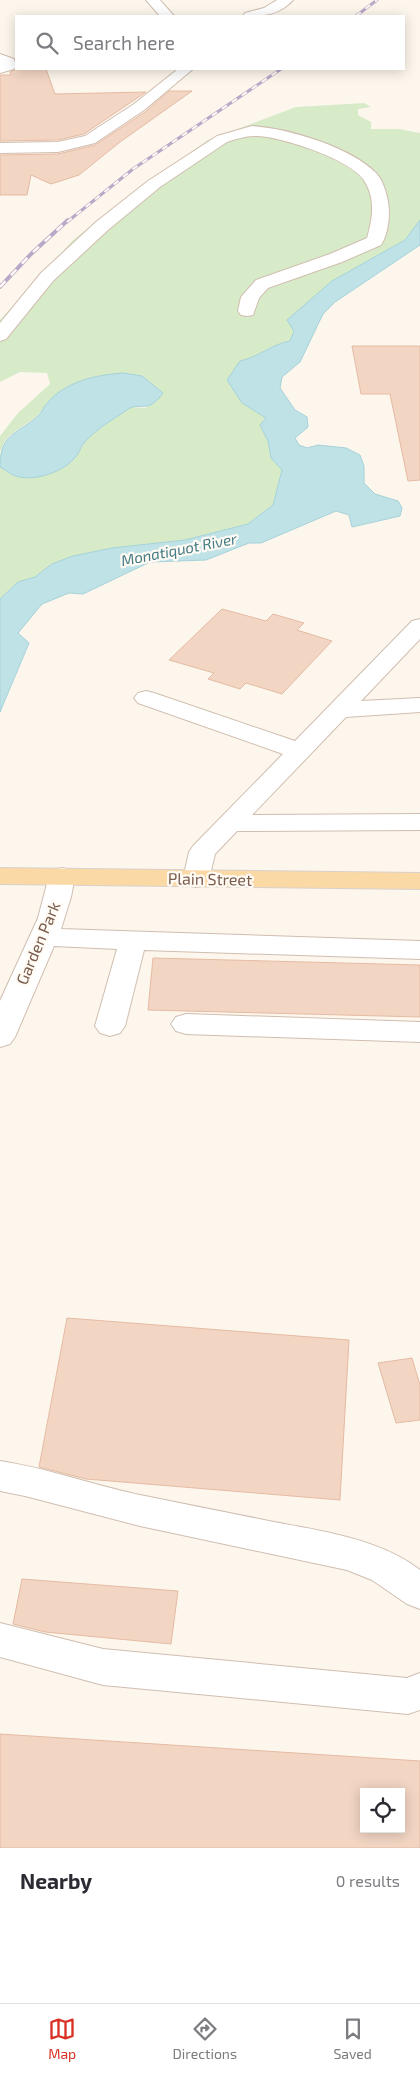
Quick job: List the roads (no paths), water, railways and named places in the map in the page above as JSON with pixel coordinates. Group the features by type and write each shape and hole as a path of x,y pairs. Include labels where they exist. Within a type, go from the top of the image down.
{"main road":[{"name":"Plain Street","path":"0,876 312,882 420,881"}],"street":[{"path":"153,0 166,15"},
{"path":"254,15 269,11 286,0"},
{"path":"0,58 8,62 9,66 0,69"},
{"path":"0,148 58,147 96,137 139,107 181,73"},
{"path":"0,335 47,277 102,226 154,184 222,138 252,131 290,136 349,160 370,176 381,202 382,220 375,241 336,258 262,284 250,297 247,311"},
{"path":"196,879 202,852 420,626"},
{"path":"146,698 299,751"},
{"path":"340,710 420,705"},
{"path":"229,823 420,822"},
{"name":"Garden Park","path":"0,1037 14,999 56,906 62,876"},
{"path":"43,937 420,950"},
{"path":"110,1026 133,940"},
{"path":"186,1024 420,1032"},
{"path":"0,1476 26,1479 98,1501 340,1551 387,1568 408,1581 420,1592"},
{"path":"0,1640 103,1668 408,1696 420,1690"}],"water":[{"name":"Monatiquot River","path":"420,220 420,245 335,302 323,314 300,362 282,377 280,388 295,410 307,417 308,427 295,438 299,445 307,448 318,445 346,448 360,455 364,466 364,483 375,494 398,501 402,508 400,516 352,527 349,515 336,511 261,543 249,543 206,560 150,562 83,594 69,593 42,604 18,633 29,643 0,712 0,599 18,582 35,577 52,564 73,556 112,548 185,540 248,524 273,505 282,470 271,458 268,441 260,425 266,418 242,403 227,380 240,361 290,341 294,331 287,320 332,281 405,240"},
{"path":"123,373 142,376 163,393 153,404 131,408 104,425 84,443 74,459 62,469 28,478 13,475 0,467 6,441 39,415 56,395 82,380"}],"railway":[{"path":"357,15 377,0"},
{"path":"67,222 133,169 280,70"},
{"path":"0,287 31,254 68,220"}]}
